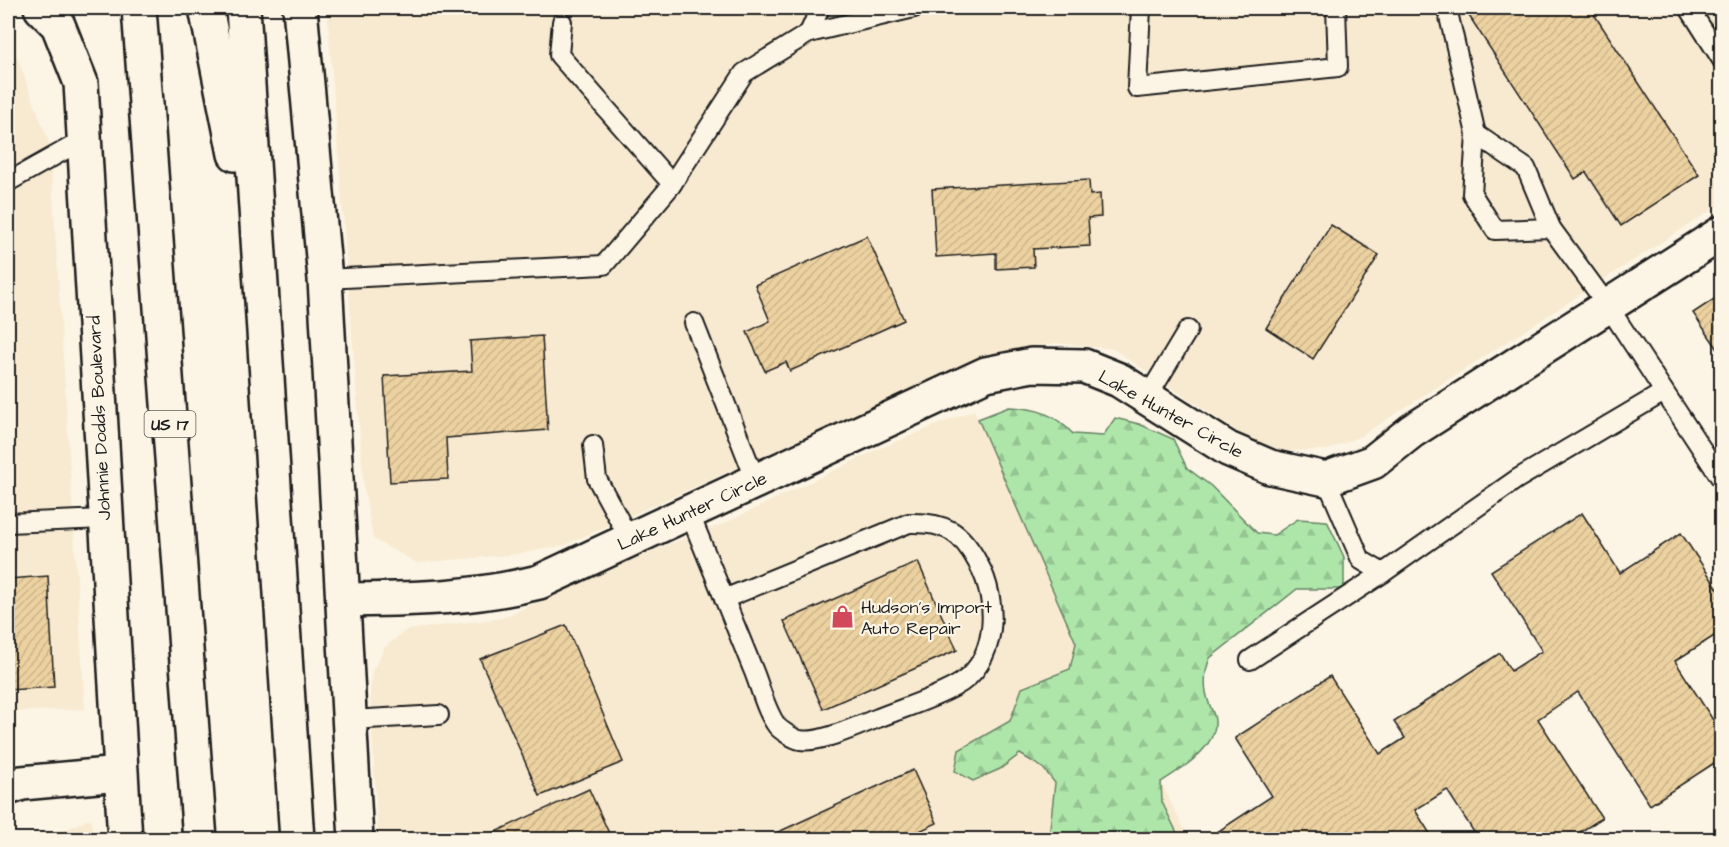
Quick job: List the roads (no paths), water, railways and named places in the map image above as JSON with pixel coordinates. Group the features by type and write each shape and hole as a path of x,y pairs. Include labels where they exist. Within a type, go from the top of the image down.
{"main road":[{"name":"Johnnie Dodds Boulevard","path":"40,8 58,25 81,83 104,519 125,840"},
{"name":"US 17","path":"139,8 201,840"},
{"path":"206,8 261,283"},
{"path":"243,8 297,840"},
{"path":"300,8 325,279 356,840"},
{"path":"1326,479 1373,462 1412,431 1722,233"},
{"name":"Lake Hunter Circle","path":"343,600 448,598 493,594 539,582 986,374 1032,365 1084,366 1119,381 1228,449 1270,467 1326,479"},
{"path":"8,788 22,783 119,774"}],"lane":[{"path":"809,33 820,8"},
{"path":"325,279 604,266 672,184 744,73 809,33 914,8"},
{"path":"1141,8 1137,88 1338,68 1336,8"},
{"path":"1447,8 1476,134 1472,194 1495,230 1551,228"},
{"path":"1689,8 1722,60"},
{"path":"562,22 559,55 672,184"},
{"path":"1476,134 1526,168 1551,228 1608,306 1722,480"},
{"path":"8,182 83,140"},
{"path":"694,323 756,481"},
{"path":"1147,398 1188,330"},
{"path":"1250,660 1383,573 1517,479 1664,392"},
{"path":"593,445 597,479 630,540"},
{"path":"1326,479 1361,560 1383,573"},
{"path":"689,512 724,599 777,727 800,740 833,736 955,687 972,672 982,657 991,635 992,608 982,570 970,548 951,530 935,522 909,523 724,599"},
{"path":"8,523 104,519"},
{"path":"350,720 439,715"}],"place":[{"name":"Hudson's Import Auto Repair","path":"843,617"}]}
